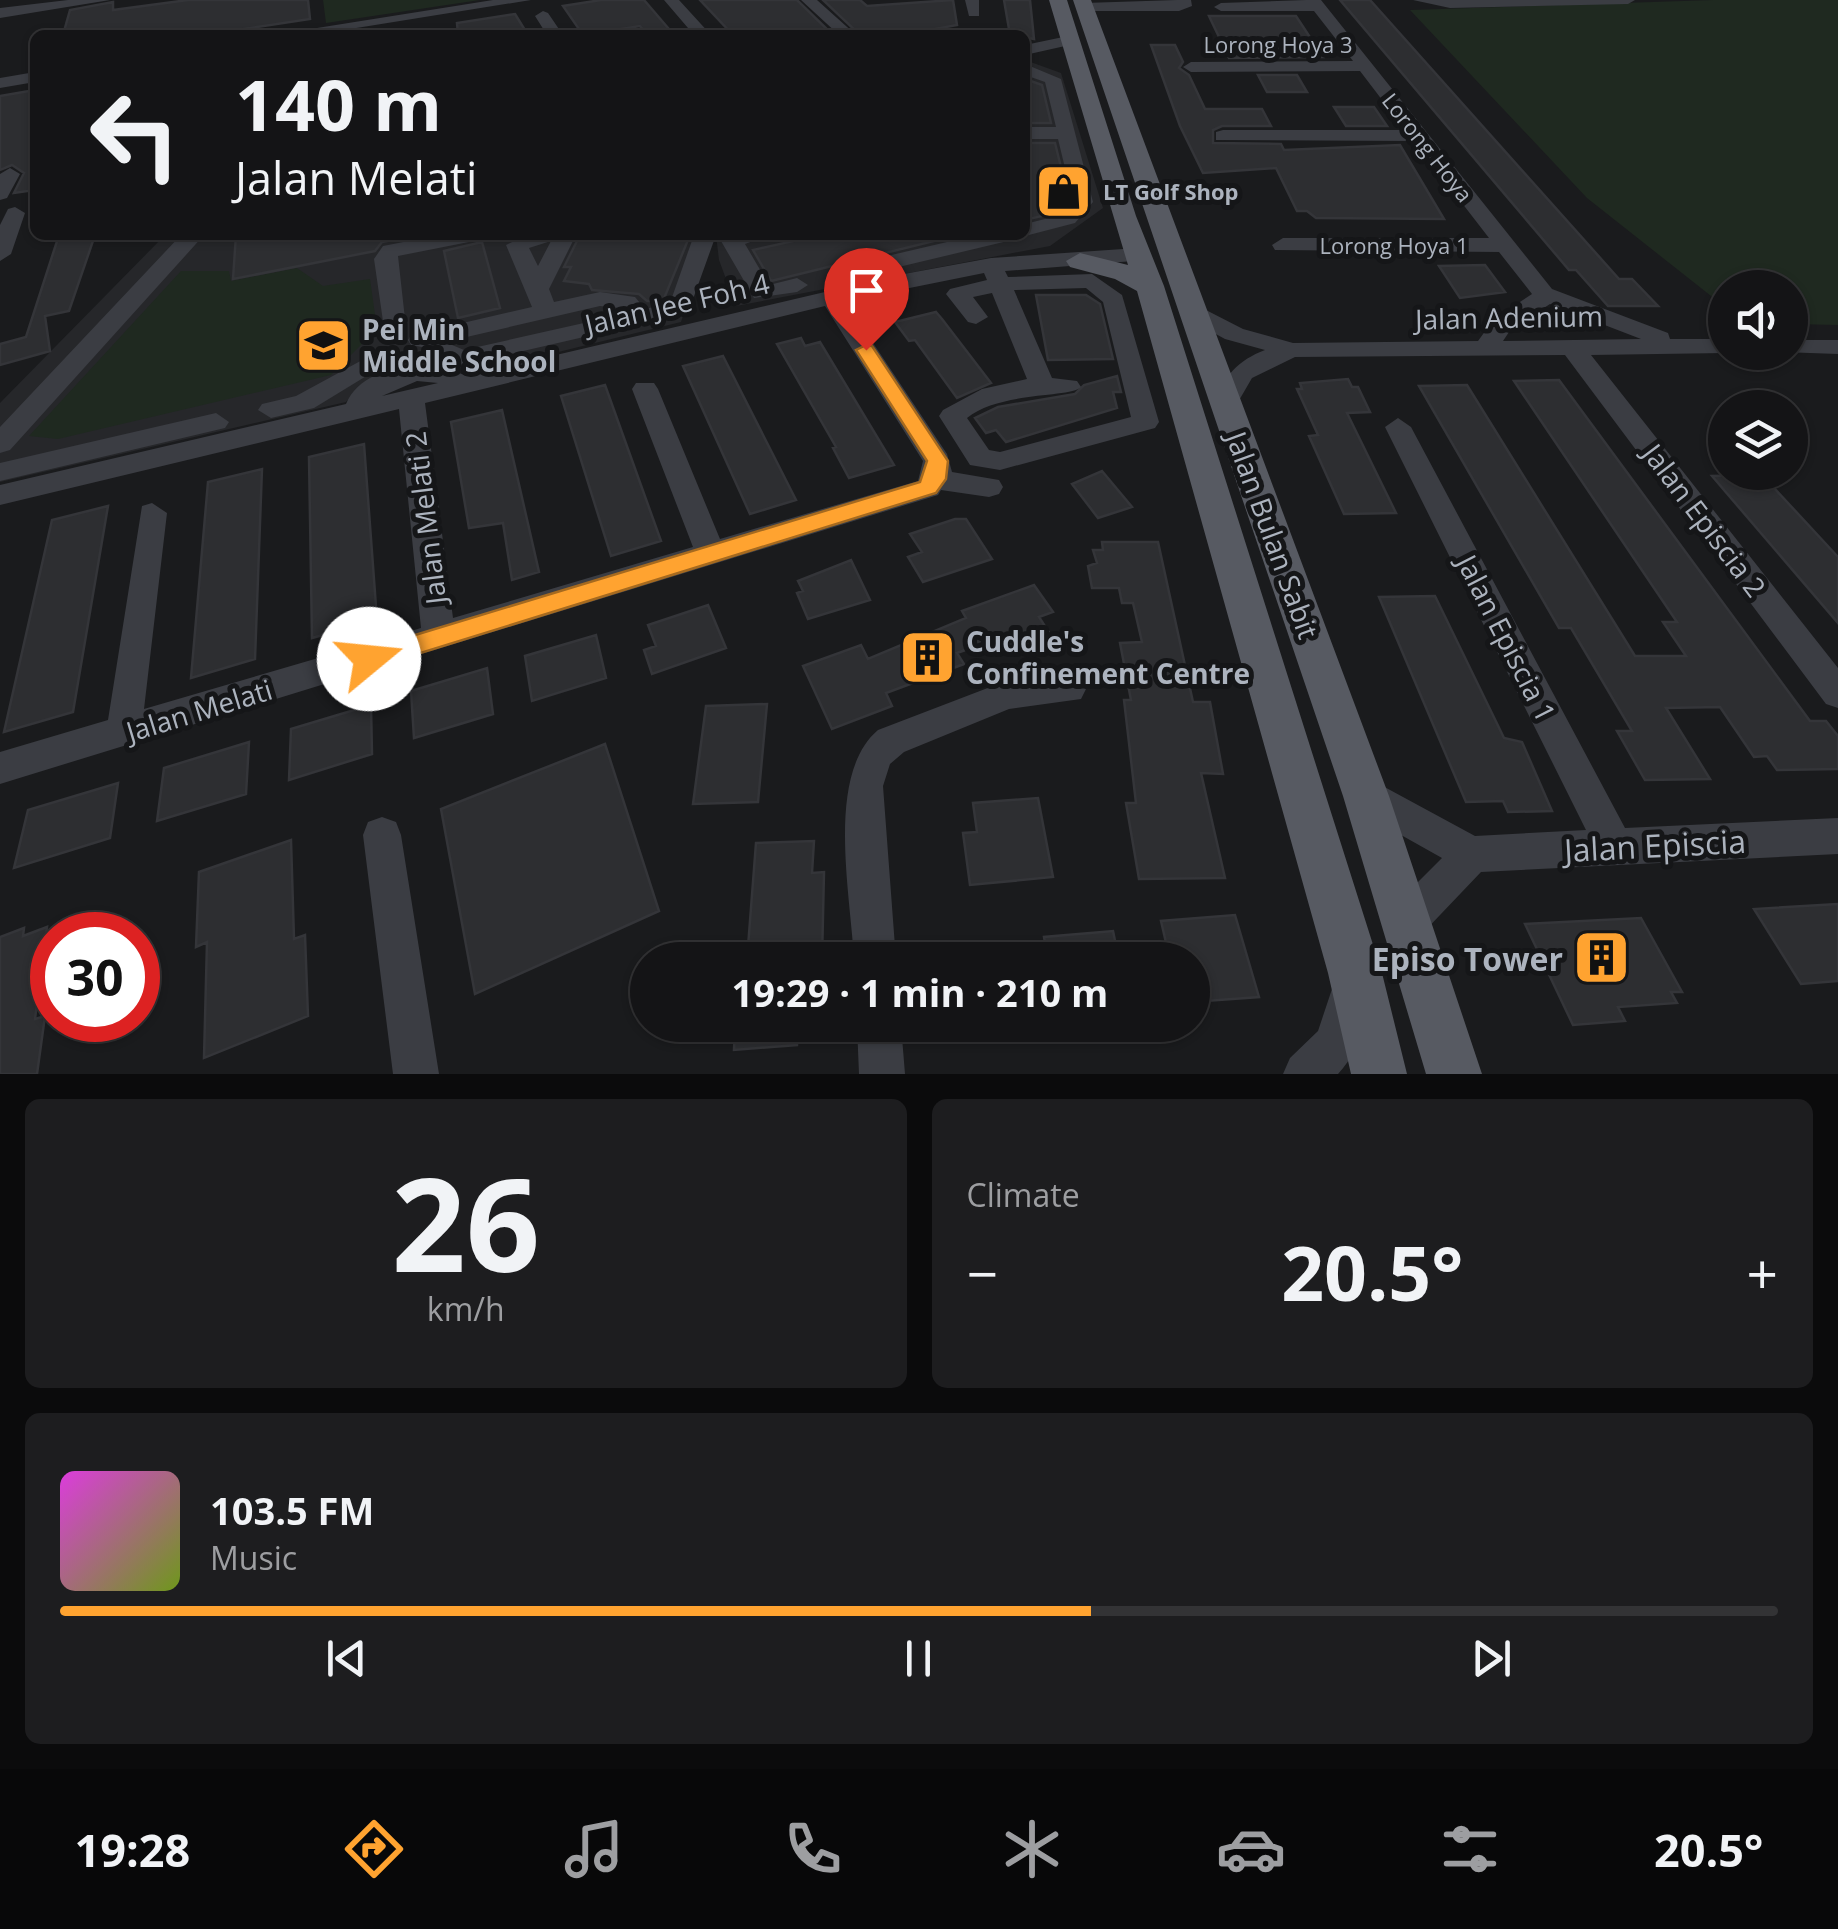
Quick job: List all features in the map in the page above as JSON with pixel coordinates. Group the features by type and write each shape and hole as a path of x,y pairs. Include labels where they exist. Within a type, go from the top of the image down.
{"main road":[{"name":"Jalan Bulan Sabit","path":"1077,2 1071,52 1144,270 1355,973 1379,1074"},
{"name":"Jalan Bulan Sabit","path":"1077,2 1196,314 1366,796 1454,1074"},
{"path":"1080,261 1144,270 1150,242 1151,204"}],"street":[{"path":"0,13 103,0"},
{"path":"314,30 524,0"},
{"path":"671,0 698,30"},
{"path":"808,0 842,30"},
{"path":"1077,2 1179,7 1185,6 1184,0"},
{"path":"1420,0 1437,4 1628,0"},
{"path":"1221,7 1316,4"},
{"name":"Lorong Hoya","path":"1316,4 1544,294 1679,346"},
{"path":"543,16 551,30"},
{"path":"398,17 402,30"},
{"path":"1030,51 1071,52"},
{"name":"Lorong Hoya 3","path":"1191,67 1366,66"},
{"path":"1030,71 1053,79 1083,202 1068,219 1030,229"},
{"path":"0,83 30,78"},
{"path":"1030,133 1065,133"},
{"path":"1223,136 1420,135"},
{"path":"0,194 10,174"},
{"path":"0,254 17,213"},
{"path":"0,444 188,240"},
{"path":"446,240 391,251 385,259 420,343 463,358 658,322 680,308 702,240"},
{"path":"533,240 518,245 541,300"},
{"path":"541,300 563,240"},
{"path":"732,240 766,302 985,256 1092,281 1114,300 1146,422 1000,461 980,458 952,416 962,406 1055,385 985,256"},
{"name":"Lorong Hoya 1","path":"1283,244 1504,245"},
{"path":"976,317 958,294 985,256"},
{"name":"Jalan Jee Foh 4","path":"0,495 459,386 658,322 766,302 831,297 985,256 1080,261"},
{"path":"1486,347 1502,324 1538,305 1544,294"},
{"path":"831,297 937,461 935,479 989,488"},
{"path":"0,472 305,402 377,359 377,347 420,343 541,300 627,302 658,322"},
{"name":"Jalan Adenium","path":"1196,314 1234,334 1294,350 1708,346"},
{"name":"Jalan Episcia 2","path":"1572,346 1838,694"},
{"path":"1808,346 1838,347"},
{"name":"Jalan Adenium","path":"1225,403 1233,383 1248,365 1294,350"},
{"path":"355,411 379,385 412,374 444,375 459,386"},
{"path":"645,389 712,556"},
{"name":"Jalan Melati 2","path":"410,397 438,638"},
{"name":"Jalan Episcia 1","path":"1398,427 1615,848"},
{"path":"926,442 963,432"},
{"name":"Jalan Melati","path":"0,768 917,494 935,479"},
{"path":"124,732 152,513"},
{"path":"874,942 864,786 875,755 891,742 1006,696 1069,690"},
{"path":"1366,796 1472,854 1406,922"},
{"path":"382,835 416,1074"},
{"name":"Jalan Episcia","path":"1472,854 1838,836"},
{"path":"1306,1074 1336,1044 1355,973"},
{"path":"879,1042 882,1074"}],"shaded area":[{"path":"1030,62 1061,73 1103,208 1050,246 736,306 719,260 717,240 1030,240"},
{"name":"Pei Min Middle School","path":"160,240 708,240 681,322 472,373 450,364 410,368 354,393 346,402 0,482 0,403"}],"green space":[{"path":"323,0 480,0 326,23"},
{"path":"1838,0 1838,325 1808,324 1808,270 1708,270 1708,294 1587,198 1410,10"},
{"path":"297,268 323,286 370,279 377,329 331,375 58,439 29,436 181,271 229,271 231,281"}],"building":[{"path":"188,0 308,0 310,19 237,30 64,30 70,10 113,2 113,10"},
{"path":"601,0 644,0 670,30 643,30 640,26 580,30 563,6"},
{"path":"700,0 797,0 828,30 728,30"},
{"path":"823,0 860,0 867,6 953,0 957,25 930,30 855,30"},
{"path":"1004,0 1030,0 1034,39 1030,38 1030,30 1009,30"},
{"path":"1340,0 1370,0 1619,279 1632,279 1658,306 1608,306 1576,270 1569,270"},
{"path":"515,14 525,30 458,30 457,23"},
{"path":"1209,16 1296,16 1323,57 1229,58"},
{"path":"1151,45 1175,45 1183,62 1179,68 1189,75 1205,109 1262,109 1271,126 1222,126 1213,130 1213,143 1281,144 1284,150 1400,145 1444,219 1316,218 1307,211 1297,211 1276,168 1203,173 1180,126"},
{"path":"1258,75 1297,75 1307,92 1267,92"},
{"path":"1030,81 1042,85 1051,123 1030,123"},
{"path":"30,91 30,191 14,193 24,173 12,165 0,170 0,96"},
{"path":"1334,107 1374,107 1387,126 1346,126"},
{"path":"1030,143 1055,143 1069,200 1059,212 1030,219"},
{"path":"57,240 93,240 69,311 45,316 50,351 0,365 0,344 26,337"},
{"path":"236,240 393,240 382,242 375,251 233,279"},
{"path":"578,240 688,240 663,301 647,301 639,294 592,290 589,284 564,281 571,267 564,267"},
{"path":"798,240 938,240 771,281 753,250"},
{"path":"482,242 500,308 458,318 444,251"},
{"path":"1485,265 1505,292 1460,298 1439,266"},
{"path":"1036,295 1086,295 1100,304 1113,359 1048,360"},
{"path":"936,312 991,383 957,398 915,340 909,341 895,322"},
{"path":"801,338 805,346 820,342 894,465 849,478 833,448 836,447 777,344"},
{"path":"723,356 796,500 750,514 683,366"},
{"path":"1117,376 1121,392 1113,392 1117,408 1006,442 996,430 986,433 975,418 998,407 1075,394 1084,385"},
{"path":"1348,379 1352,387 1358,387 1370,412 1347,413 1396,513 1344,514 1309,436 1318,435 1297,389 1302,389 1300,383"},
{"path":"1559,380 1810,721 1826,721 1838,736 1838,769 1777,770 1767,756 1754,757 1720,707 1666,708 1710,779 1645,780 1617,731 1632,731 1571,628 1559,628 1419,386 1467,385 1635,656 1686,656 1663,622 1677,622 1514,381"},
{"path":"605,385 661,541 611,556 561,396"},
{"path":"502,410 539,572 512,580 503,523 469,528 451,422"},
{"path":"364,444 377,620 312,638 309,457"},
{"path":"262,469 255,659 191,678 208,482"},
{"path":"1102,471 1132,507 1098,518 1072,484"},
{"path":"1724,490 1776,490 1838,557 1838,623"},
{"path":"108,506 73,712 4,732 52,520"},
{"path":"966,519 992,559 923,582 908,557 922,552 910,534"},
{"path":"1102,542 1158,542 1193,702 1210,702 1223,774 1201,773 1225,878 1139,879 1126,803 1136,803 1124,700 1131,700 1120,643 1142,642 1133,603 1122,603 1119,588 1092,588 1088,566 1097,563 1093,550 1103,550"},
{"path":"851,560 870,600 808,619 797,593 803,591 798,581"},
{"path":"1034,585 1053,612 1039,617 1050,634 1010,649 1002,637 957,653 964,664 886,693 892,706 832,729 803,666 861,645 868,659 966,618 962,611"},
{"path":"1435,596 1504,738 1522,742 1552,811 1508,812 1503,801 1466,802 1379,597"},
{"path":"708,605 726,648 652,674 644,650 656,646 648,625"},
{"path":"596,635 606,678 532,701 525,656"},
{"path":"487,668 493,714 414,738 411,691"},
{"path":"767,704 758,802 693,804 706,706"},
{"path":"371,705 372,754 289,780 291,729"},
{"path":"249,742 246,794 157,821 164,768"},
{"path":"605,744 659,911 475,994 441,809"},
{"path":"118,783 110,838 14,868 28,810"},
{"path":"1038,798 1053,877 970,885 963,833 977,832 973,803"},
{"path":"291,840 294,939 305,935 308,1016 204,1058 207,942 196,947 199,872"},
{"path":"814,841 812,873 824,872 822,942 748,942 756,843"},
{"path":"1838,904 1838,981 1801,984 1754,909"},
{"path":"1235,915 1259,997 1210,1001 1210,942 1166,942 1161,921"},
{"name":"Episo Tower","path":"1641,918 1682,992 1671,992 1677,1003 1618,1007 1625,1021 1573,1025 1525,924"},
{"path":"24,928 23,936 30,933 30,1042 41,1042 37,1074 0,1074 0,937"},
{"path":"1113,931 1115,942 1045,942 1044,937"},
{"path":"734,1042 797,1042 797,1045 734,1050"}],"place":[{"name":"LT Golf Shop","path":"1064,191"},
{"name":"Pei Min Middle School","path":"323,345"},
{"name":"Cuddle's Confinement Centre","path":"927,657"},
{"name":"Episo Tower","path":"1602,958"}],"route":[{"path":"369,659 928,488 935,479 937,461 866,350"}]}
